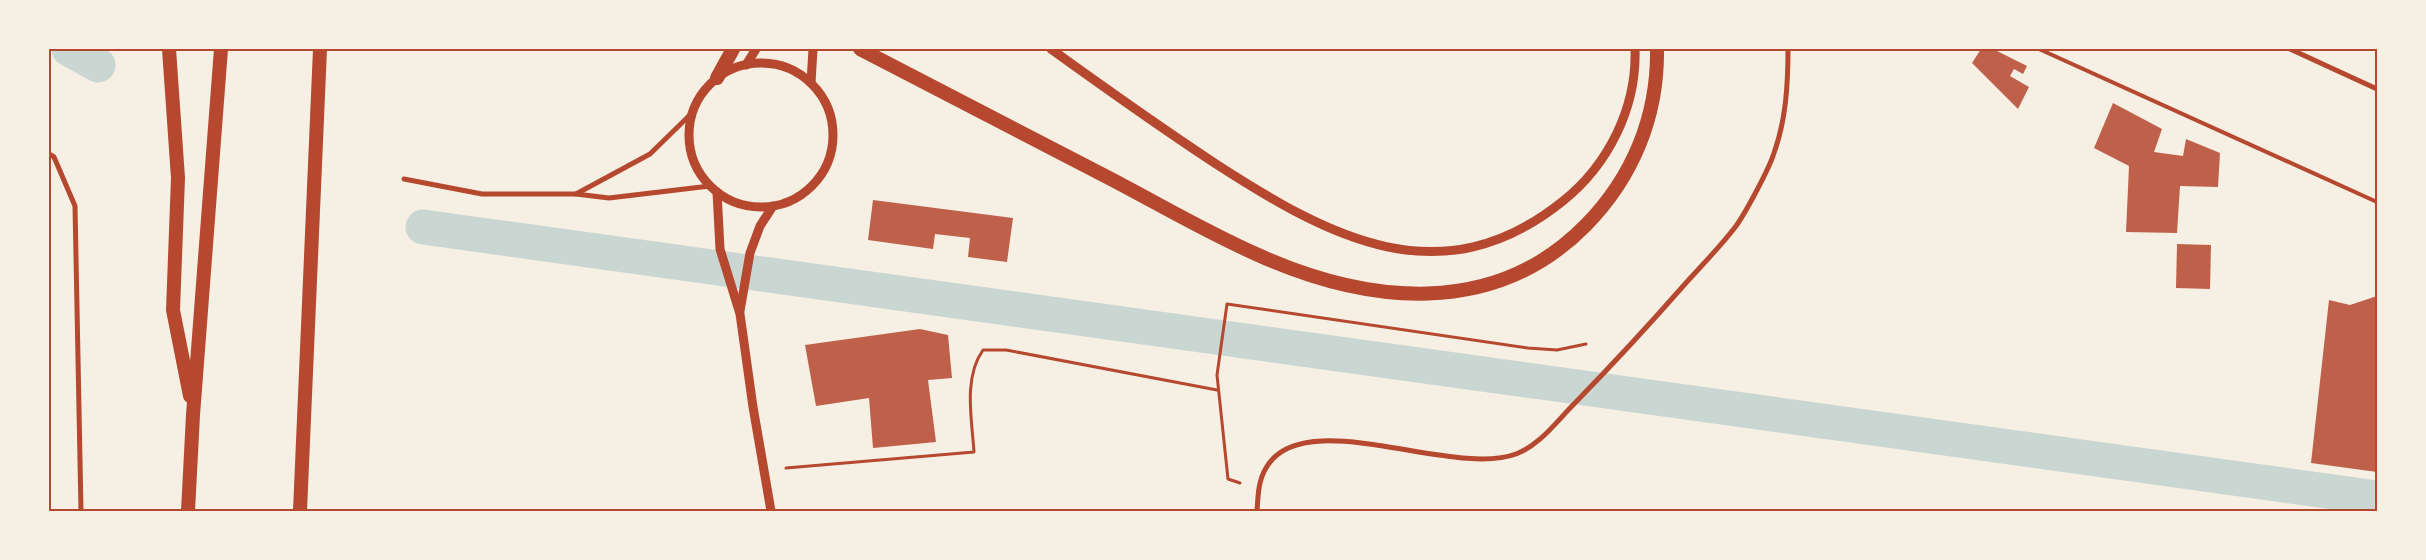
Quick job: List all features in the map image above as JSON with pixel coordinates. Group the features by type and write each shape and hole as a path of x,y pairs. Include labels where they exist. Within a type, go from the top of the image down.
{"highway":[{"path":"169,49 178,178 173,310 193,415"},
{"path":"188,511 193,415 221,49"},
{"path":"300,511 320,49"},
{"path":"717,78 733,49"},
{"path":"860,49 1254,254 1333,283 1408,294 1445,293 1475,288 1508,278 1535,265 1577,235 1613,194 1640,148 1654,97 1657,49"}],"street":[{"path":"746,65 756,49"},
{"path":"811,83 813,49"},
{"path":"1051,49 1150,121 1256,190 1311,221 1344,235 1374,244 1407,250 1443,251 1476,247 1505,238 1527,227 1570,195 1591,174 1607,152 1627,108 1633,82 1635,49"},
{"path":"1257,511 1258,488 1266,466 1282,452 1302,441 1335,440 1458,459 1491,460 1516,454 1539,441 1626,350 1737,225 1774,154 1788,92 1788,49"},
{"path":"2290,49 2377,89"},
{"path":"764,63 781,66 797,72 811,83 825,102 833,124 832,147 825,169 816,182 805,192 790,201 773,206 744,205 714,189 698,170 691,152 689,131 694,111 703,92 717,78 731,70 746,65 764,63"},
{"path":"576,194 650,154 694,111"},
{"path":"49,154 54,157 75,206 81,511"},
{"path":"404,179 482,194 576,194 609,198 714,189"},
{"path":"714,189 720,249 740,314 771,511"},
{"path":"740,314 750,253 760,226 773,206"}],"lane":[{"path":"2039,49 2377,202"}],"path":[{"path":"1228,479 1217,390 1217,375 1227,304 1528,348 1557,350 1586,344"},
{"path":"763,469 974,452 970,406 972,379 975,361 983,350 1006,350 1217,390"}],"building":[{"path":"1981,49 1993,49 2027,66 2023,74 2014,69 2010,76 2029,87 2018,109 1972,63"},
{"path":"2113,103 2162,129 2154,152 2183,156 2186,139 2220,153 2218,187 2180,186 2177,233 2126,232 2129,166 2094,148"},
{"path":"873,200 1013,218 1007,262 968,257 970,238 935,234 933,249 868,240"},
{"path":"2177,244 2211,245 2210,289 2176,288"},
{"path":"2377,296 2377,472 2311,463 2329,300 2350,305"},
{"path":"920,329 948,335 952,378 928,380 936,442 873,448 869,398 816,406 805,345"}],"waterway":[{"path":"69,49 98,65"},
{"path":"423,227 2377,498"}]}
